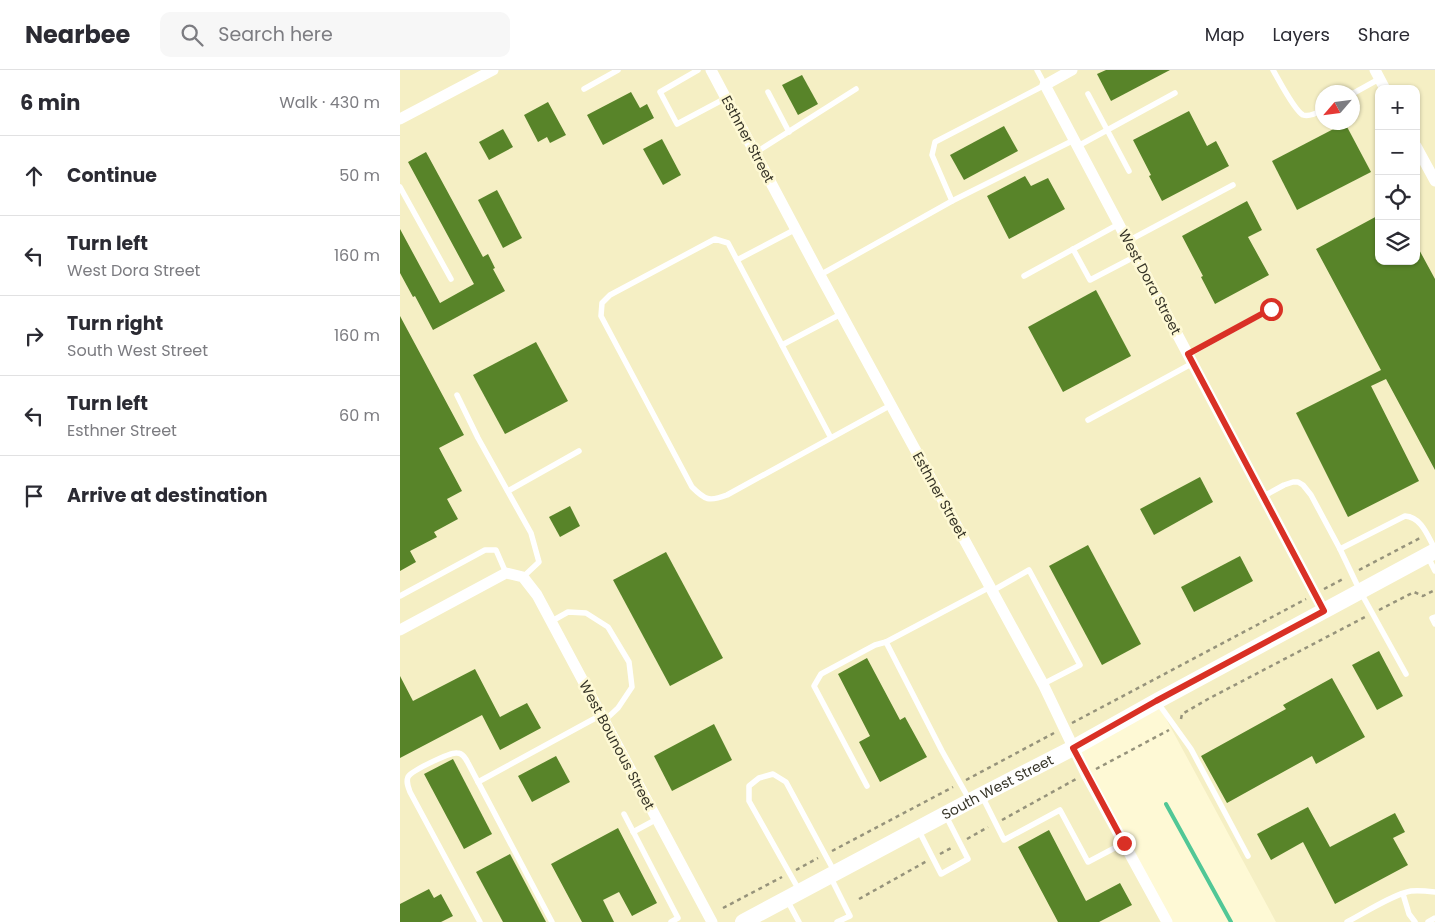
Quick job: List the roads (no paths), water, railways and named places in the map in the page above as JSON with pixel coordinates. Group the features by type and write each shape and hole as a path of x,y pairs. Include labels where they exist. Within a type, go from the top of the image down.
{"main road":[{"name":"South West Street","path":"750,920 832,874 1073,748 1432,552"}],"street":[{"path":"400,119 493,70"},
{"name":"Esthner Street","path":"711,70 841,314 1043,684 1086,774 1165,919"},
{"path":"1045,85 1072,70"},
{"name":"West Dora Street","path":"1045,85 1324,611"},
{"path":"1420,153 1435,181"},
{"path":"400,630 515,575"},
{"name":"West Bounous Street","path":"515,575 538,595 712,922"},
{"path":"1152,922 1165,919"}],"lane":[{"path":"584,89 618,70"},
{"path":"698,70 660,92 677,124 726,98"},
{"path":"952,201 932,155 934,142 1045,85 1037,70"},
{"path":"1273,70 1296,109 1309,116 1315,113"},
{"path":"1360,90 1380,79"},
{"path":"755,153 856,89"},
{"path":"768,92 789,132"},
{"path":"820,275 952,201 1107,130 1175,93"},
{"path":"1088,94 1129,171"},
{"path":"1128,241 1234,185"},
{"path":"400,187 451,279"},
{"path":"1024,276 1119,224"},
{"path":"737,260 796,230"},
{"path":"832,438 728,243 715,239 610,295 602,303 601,316 692,487 701,496 715,500 727,495 832,438 891,405"},
{"path":"1073,249 1090,280 1136,256"},
{"path":"1088,420 1271,309"},
{"path":"782,345 841,314"},
{"path":"400,596 485,550 496,550 515,575 539,562 531,533 478,438 457,395"},
{"path":"508,491 579,452"},
{"path":"1264,496 1293,482 1303,485 1340,549 1360,592 1406,674"},
{"path":"1340,549 1405,516 1415,518 1427,534 1435,571"},
{"path":"867,786 814,686 821,674 875,645 886,642 1029,570 1080,665 1043,684"},
{"path":"478,782 603,718 618,708 632,688 629,662 608,627 586,613 568,612 552,622"},
{"path":"1435,617 1432,618 1435,624"},
{"path":"886,642 960,783 996,823 1004,840 1060,810 1088,862 1124,843"},
{"path":"1156,701 1191,749 1248,856"},
{"path":"480,922 410,792 407,781 410,774 448,755 457,753 464,757 552,922"},
{"path":"799,922 789,873 749,802 749,786 759,778 774,774 786,782 825,854 850,916 837,922"},
{"path":"624,814 678,918 671,922"},
{"path":"918,829 941,874 962,863 968,859 945,814"},
{"path":"633,832 657,819"},
{"path":"1348,922 1410,891 1435,892"},
{"path":"1403,894 1409,914 1415,922"},
{"path":"1428,922 1435,918"}],"waterway":[{"path":"1166,804 1231,922"}]}
